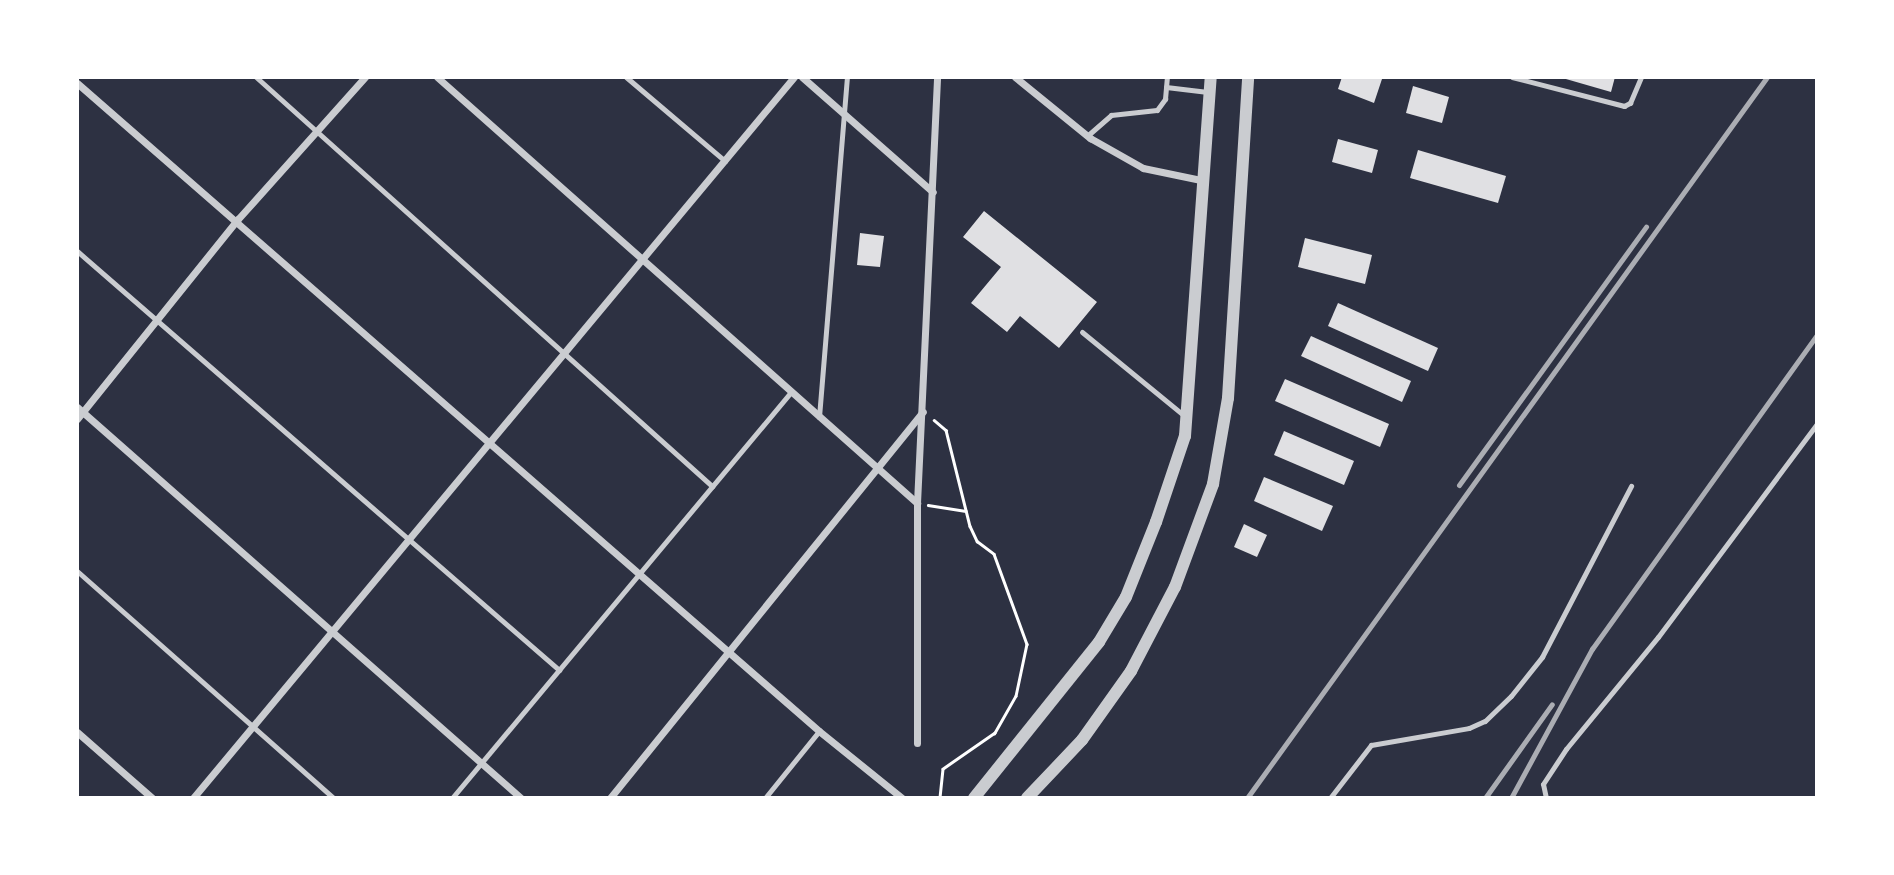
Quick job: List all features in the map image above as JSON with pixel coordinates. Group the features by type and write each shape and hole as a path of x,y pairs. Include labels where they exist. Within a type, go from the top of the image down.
{"street":[{"path":"77,419 80,410 156,322 238,219 365,77"},
{"path":"437,77 917,503"},
{"path":"192,798 726,162 794,77"},
{"path":"802,77 846,119 933,192"},
{"path":"917,743 917,503 937,77"},
{"path":"1015,77 1087,136 1143,168 1201,180"},
{"path":"974,798 1065,688 1126,597 1156,523 1186,418 1201,180 1211,77"},
{"path":"1027,798 1082,740 1131,671 1175,587 1209,497 1228,398 1248,77"},
{"path":"77,83 238,219 489,443 819,731 902,798"},
{"path":"80,410 521,798"},
{"path":"610,798 923,412"},
{"path":"77,732 152,798"}],"lane":[{"path":"256,77 318,129 712,486"},
{"path":"626,77 726,162"},
{"path":"819,418 846,119 847,77"},
{"path":"1087,136 1111,114 1157,110 1167,87 1167,77"},
{"path":"1512,77 1624,106 1630,103 1641,77"},
{"path":"1167,87 1210,92"},
{"path":"77,251 156,322 410,538 558,670"},
{"path":"1083,332 1186,418"},
{"path":"452,798 790,392"},
{"path":"1546,798 1543,784 1566,749 1658,637 1716,554 1817,425"},
{"path":"1330,798 1371,745 1469,728 1485,721 1511,696 1548,646 1631,486"},
{"path":"77,571 334,798"},
{"path":"765,798 819,731"}],"path":[{"path":"923,412 946,430 966,511 977,541 994,554 1027,644 1016,696 995,733 943,769 940,798"},
{"path":"917,503 966,511"}],"building":[{"path":"1342,77 1382,79 1374,103 1338,89"},
{"path":"1559,77 1615,77 1611,92"},
{"path":"1413,86 1449,97 1442,123 1406,113"},
{"path":"1338,139 1378,150 1372,173 1332,162"},
{"path":"1418,150 1506,176 1498,203 1410,178"},
{"path":"984,211 1097,302 1059,348 1020,316 1007,332 971,303 1001,267 963,237"},
{"path":"860,233 884,236 880,267 857,265"},
{"path":"1305,238 1372,255 1365,284 1298,267"},
{"path":"1338,303 1438,348 1428,371 1328,326"},
{"path":"1311,336 1411,381 1402,402 1301,356"},
{"path":"1285,379 1389,424 1380,447 1275,401"},
{"path":"1284,431 1354,461 1344,485 1274,455"},
{"path":"1264,477 1333,506 1322,531 1254,501"},
{"path":"1244,524 1267,535 1257,557 1234,547"}],"railway":[{"path":"1247,798 1767,77"},
{"path":"1459,485 1646,227"},
{"path":"1511,798 1592,649 1817,335"},
{"path":"1485,798 1552,704"}]}
